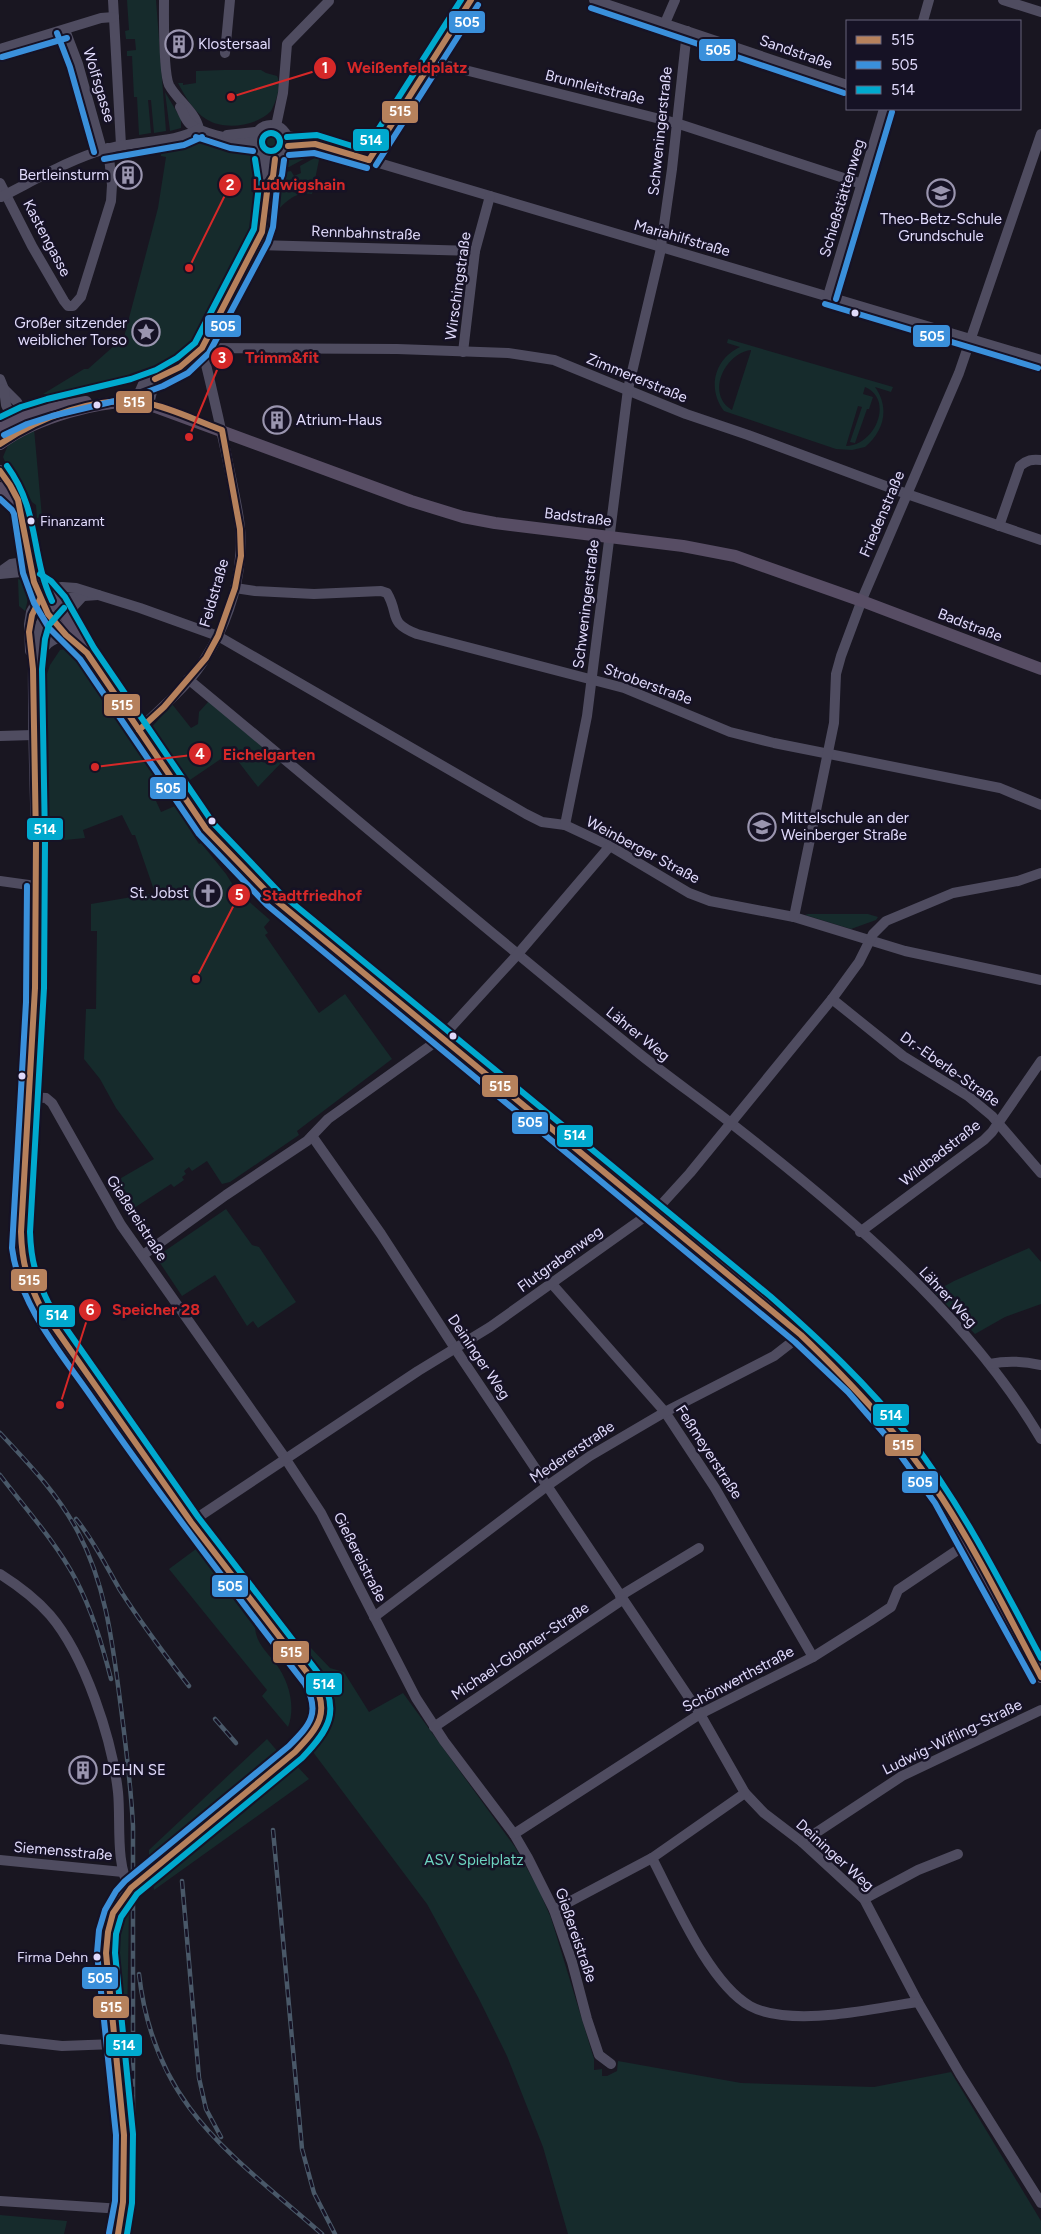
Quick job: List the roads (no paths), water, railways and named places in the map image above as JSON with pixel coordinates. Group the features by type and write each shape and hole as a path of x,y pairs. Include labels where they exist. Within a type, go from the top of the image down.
{"main road":[{"name":"Badstraße","path":"0,428 16,425 28,419 64,414 111,403 135,402 149,404 399,496 463,517 684,546 726,554 862,601 1041,669"},
{"name":"Badstraße","path":"0,444 16,425"},
{"path":"0,471 12,488 20,505 24,517 32,571 44,594 47,612 71,634 87,653 206,830 273,898 801,1335 844,1375 879,1413 937,1491 968,1543 1041,1677"},
{"path":"0,488 20,505"},
{"path":"44,594 58,602 71,634"}],"street":[{"path":"113,0 121,145"},
{"path":"164,0 167,77 177,98 196,119 199,129"},
{"path":"225,53 230,0"},
{"path":"369,160 471,0"},
{"name":"Sandstraße","path":"594,0 846,85"},
{"path":"665,23 675,0"},
{"path":"922,20 929,0"},
{"path":"1003,0 1041,12"},
{"path":"276,126 283,93 287,44 329,1"},
{"path":"0,49 101,18 114,17"},
{"name":"Wolfsgasse","path":"65,30 105,149 112,185 111,201 82,297 76,305 70,306"},
{"name":"Schweningerstraße","path":"566,825 581,753 628,389 644,328 661,247 671,178 687,31"},
{"name":"Brunnleitstraße","path":"433,62 676,122 862,184"},
{"name":"Schießstättenweg","path":"828,296 884,110"},
{"path":"264,126 276,126 282,129 288,141 284,154 275,159 264,158 258,153 255,137 264,126"},
{"path":"3,197 105,149 121,145 182,136 199,129 225,136 255,137"},
{"name":"Friedenstraße","path":"794,917 834,722 836,674 862,601 971,340 1041,134"},
{"name":"Mariahilfstraße","path":"288,141 315,144 1041,360"},
{"path":"135,402 143,384 180,367 202,348 257,245 264,225 268,184 264,158"},
{"path":"268,184 273,176 275,159"},
{"name":"Kastengasse","path":"0,183 3,197 64,301 70,306"},
{"name":"Wirschingstraße","path":"463,352 475,252 490,196"},
{"name":"Rennbahnstraße","path":"257,245 475,252"},
{"name":"Zimmererstraße","path":"202,348 397,349 508,353 554,360 686,414 1041,540"},
{"name":"Feldstraße","path":"139,730 164,707 206,658 218,636 235,588 240,556 240,529 222,430 202,348"},
{"path":"149,404 155,379"},
{"path":"2,384 28,419"},
{"path":"2,384 5,402 16,425"},
{"path":"999,526 1020,466 1031,460 1041,460"},
{"path":"0,573 32,571"},
{"name":"Weinberger Straße","path":"44,594 72,587 218,636 526,814 542,822 566,825 610,846 689,893 702,898 794,917 905,951 1041,980"},
{"name":"Stroberstraße","path":"235,588 314,594 387,593 396,622 403,629 624,688 730,732 774,743 1000,788 1041,805"},
{"path":"44,594 31,612 29,624 33,669 36,886 35,995 21,1248 27,1279 35,1298 58,1334 192,1522 312,1679 318,1688 322,1705 321,1718 316,1729 276,1768 130,1890 114,1910 106,1937 107,1969 125,2146 122,2209 118,2234"},
{"name":"Weinberger Straße","path":"58,602 71,597 98,595"},
{"path":"33,669 48,643 71,634 73,607 83,596"},
{"path":"33,669 36,637 41,621 47,612 58,602"},
{"name":"Lährer Weg","path":"188,679 517,954 672,1080 731,1123 860,1232 929,1295 990,1364 1041,1439"},
{"path":"0,736 33,735"},
{"path":"143,1256 312,1136 328,1119 441,1038 517,954 610,846"},
{"name":"Flutgrabenweg","path":"192,1522 455,1348 490,1327 651,1212 676,1189 832,1000 859,962 875,931 886,922 939,898 1018,881 1041,874"},
{"path":"0,881 36,886"},
{"name":"Dr.-Eberle-Straße","path":"832,1000 903,1056 968,1096 999,1122 1041,1173"},
{"name":"Wildbadstraße","path":"860,1232 984,1140 999,1122 1041,1061"},
{"name":"Gießereistraße","path":"30,1097 46,1098 52,1103 108,1204 286,1460 334,1538 416,1698 434,1727 514,1834 554,1910 572,1962 599,2055 611,2064"},
{"name":"Deininger Weg","path":"312,1136 381,1234 621,1598 700,1714 745,1794 764,1813 802,1842 864,1899 918,2002 960,2074 1041,2203"},
{"name":"Feßmeyerstraße","path":"552,1284 665,1412 715,1488 813,1657"},
{"name":"Medererstraße","path":"374,1617 547,1486 629,1432 774,1356 801,1335"},
{"path":"990,1364 1023,1361 1041,1365"},
{"name":"Schönwerthstraße","path":"514,1834 700,1714 813,1657 891,1607 898,1590 968,1543"},
{"path":"621,1598 698,1548"},
{"path":"0,1574 31,1596 54,1620 72,1648 104,1722 118,1791 123,1872 130,1890"},
{"name":"Michael-Gloßner-Straße","path":"434,1727 621,1598"},
{"name":"Ludwig-Wifling-Straße","path":"802,1842 902,1776 1041,1710"},
{"path":"554,1910 652,1858 745,1794"},
{"path":"864,1899 918,1870 958,1854"},
{"path":"652,1858 712,1968 728,1987 750,2006 766,2012 795,2016 918,2002"},
{"name":"Siemensstraße","path":"0,1860 123,1872"},
{"path":"0,2039 62,2046 114,2044"},
{"path":"0,2201 122,2209"}],"railway":[{"path":"0,1433 52,1492 78,1532 96,1574 112,1640 133,1826 133,2156 131,2208 127,2234"},
{"path":"0,1475 49,1538 75,1578 87,1602 96,1627 111,1679"},
{"path":"76,1519 136,1615 189,1686"},
{"path":"215,1719 236,1743"},
{"path":"273,1830 302,2149 314,2193 335,2234"},
{"path":"182,1881 199,2078 206,2109 221,2137"},
{"path":"139,1974 147,2020 161,2059 179,2093 202,2123 228,2151 322,2234"}],"place":[{"name":"Klostersaal","path":"179,44"},
{"name":"Weißenfeldplatz","path":"231,97"},
{"name":"Bertleinsturm","path":"128,175"},
{"name":"Theo-Betz-Schule Grundschule","path":"941,193"},
{"name":"Ludwigshain","path":"189,268"},
{"name":"Großer sitzender weiblicher Torso","path":"146,332"},
{"name":"Atrium-Haus","path":"277,420"},
{"name":"Trimm&fit","path":"189,437"},
{"name":"Finanzamt","path":"31,521"},
{"name":"Eichelgarten","path":"95,767"},
{"name":"Mittelschule an der Weinberger Straße","path":"762,827"},
{"name":"St. Jobst","path":"208,893"},
{"name":"Stadtfriedhof","path":"196,979"},
{"name":"Speicher 28","path":"60,1405"},
{"name":"DEHN SE","path":"83,1770"},
{"name":"Firma Dehn","path":"97,1957"}],"park label":[{"name":"ASV Spielplatz","path":"474,1860"}]}
